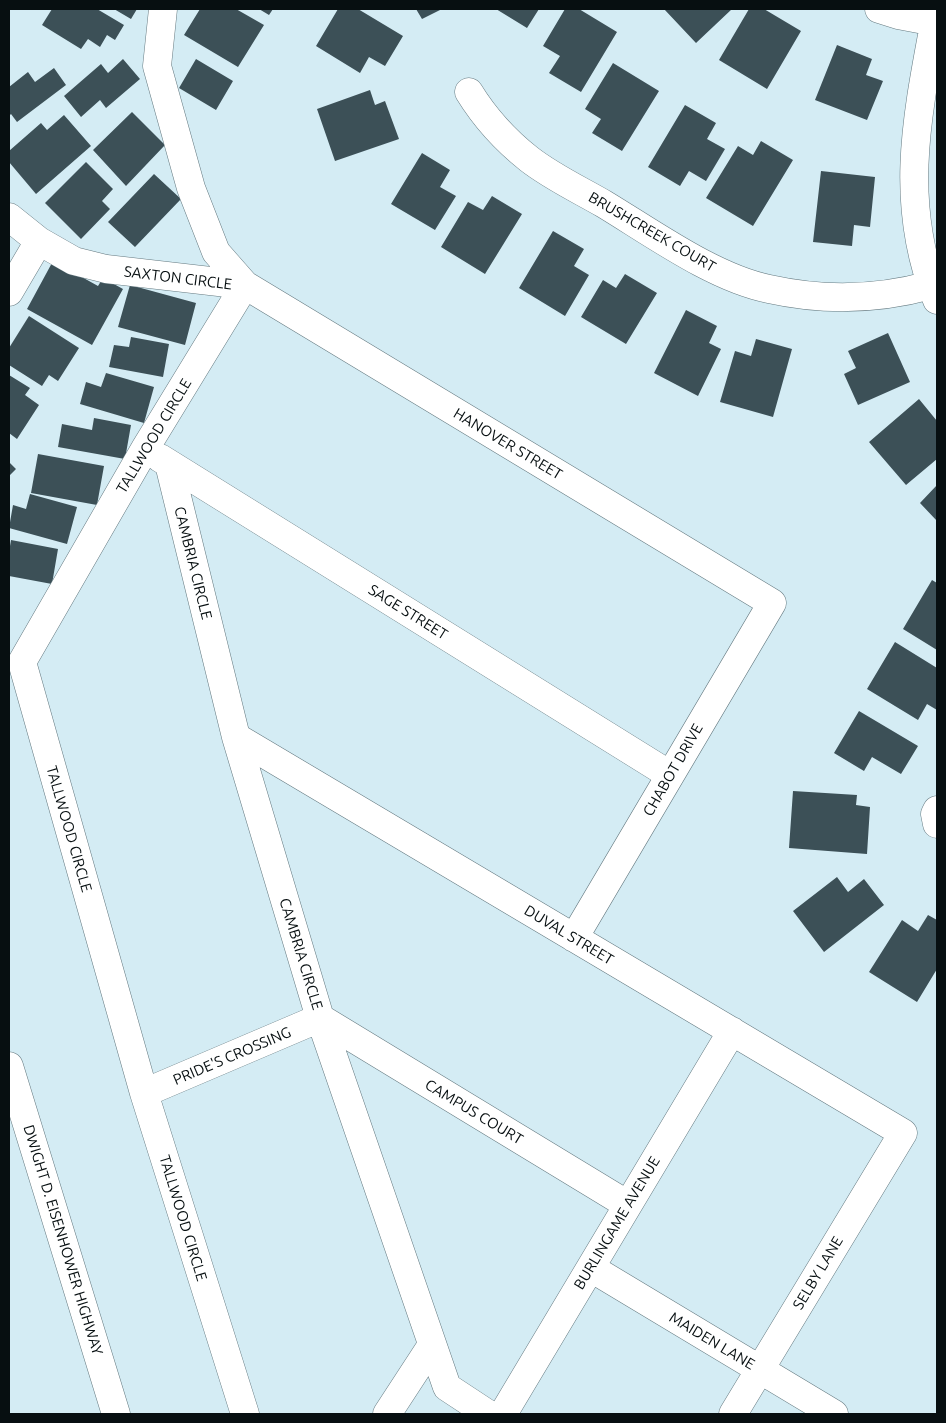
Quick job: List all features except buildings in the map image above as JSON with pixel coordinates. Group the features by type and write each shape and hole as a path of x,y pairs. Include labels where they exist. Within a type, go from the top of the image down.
{"main road":[{"name":"SAXTON CIRCLE","path":"163,9 157,66 191,188 216,252 245,286"},
{"path":"879,9 898,15 936,16 916,128 913,184 916,221 934,293"},
{"name":"BRUSHCREEK COURT","path":"468,92 478,108 503,137 531,161 709,267 767,289 807,296 848,298 889,294 934,293"},
{"name":"SAXTON CIRCLE","path":"9,217 38,241 74,261 106,269 245,286"},
{"path":"9,292 38,241"},
{"name":"TALLWOOD CIRCLE","path":"245,286 146,448 22,662 144,1093 245,1414"},
{"name":"HANOVER STREET","path":"245,286 772,602"},
{"name":"SAGE STREET","path":"146,448 168,464 670,775"},
{"name":"CAMBRIA CIRCLE","path":"168,464 236,737 320,1018 447,1387 488,1414"},
{"name":"CHABOT DRIVE","path":"574,938 772,602"},
{"name":"DUVAL STREET","path":"236,737 903,1133"},
{"path":"937,810 935,814 937,824"},
{"name":"PRIDE'S CROSSING","path":"144,1093 320,1018"},
{"name":"CAMPUS COURT","path":"320,1018 628,1205"},
{"name":"BURLINGAME AVENUE","path":"503,1414 732,1031"},
{"name":"DWIGHT D. EISENHOWER HIGHWAY","path":"9,1066 116,1414"},
{"name":"SELBY LANE","path":"733,1414 903,1133"},
{"name":"MAIDEN LANE","path":"591,1268 834,1414"},
{"path":"387,1414 432,1345"}]}
